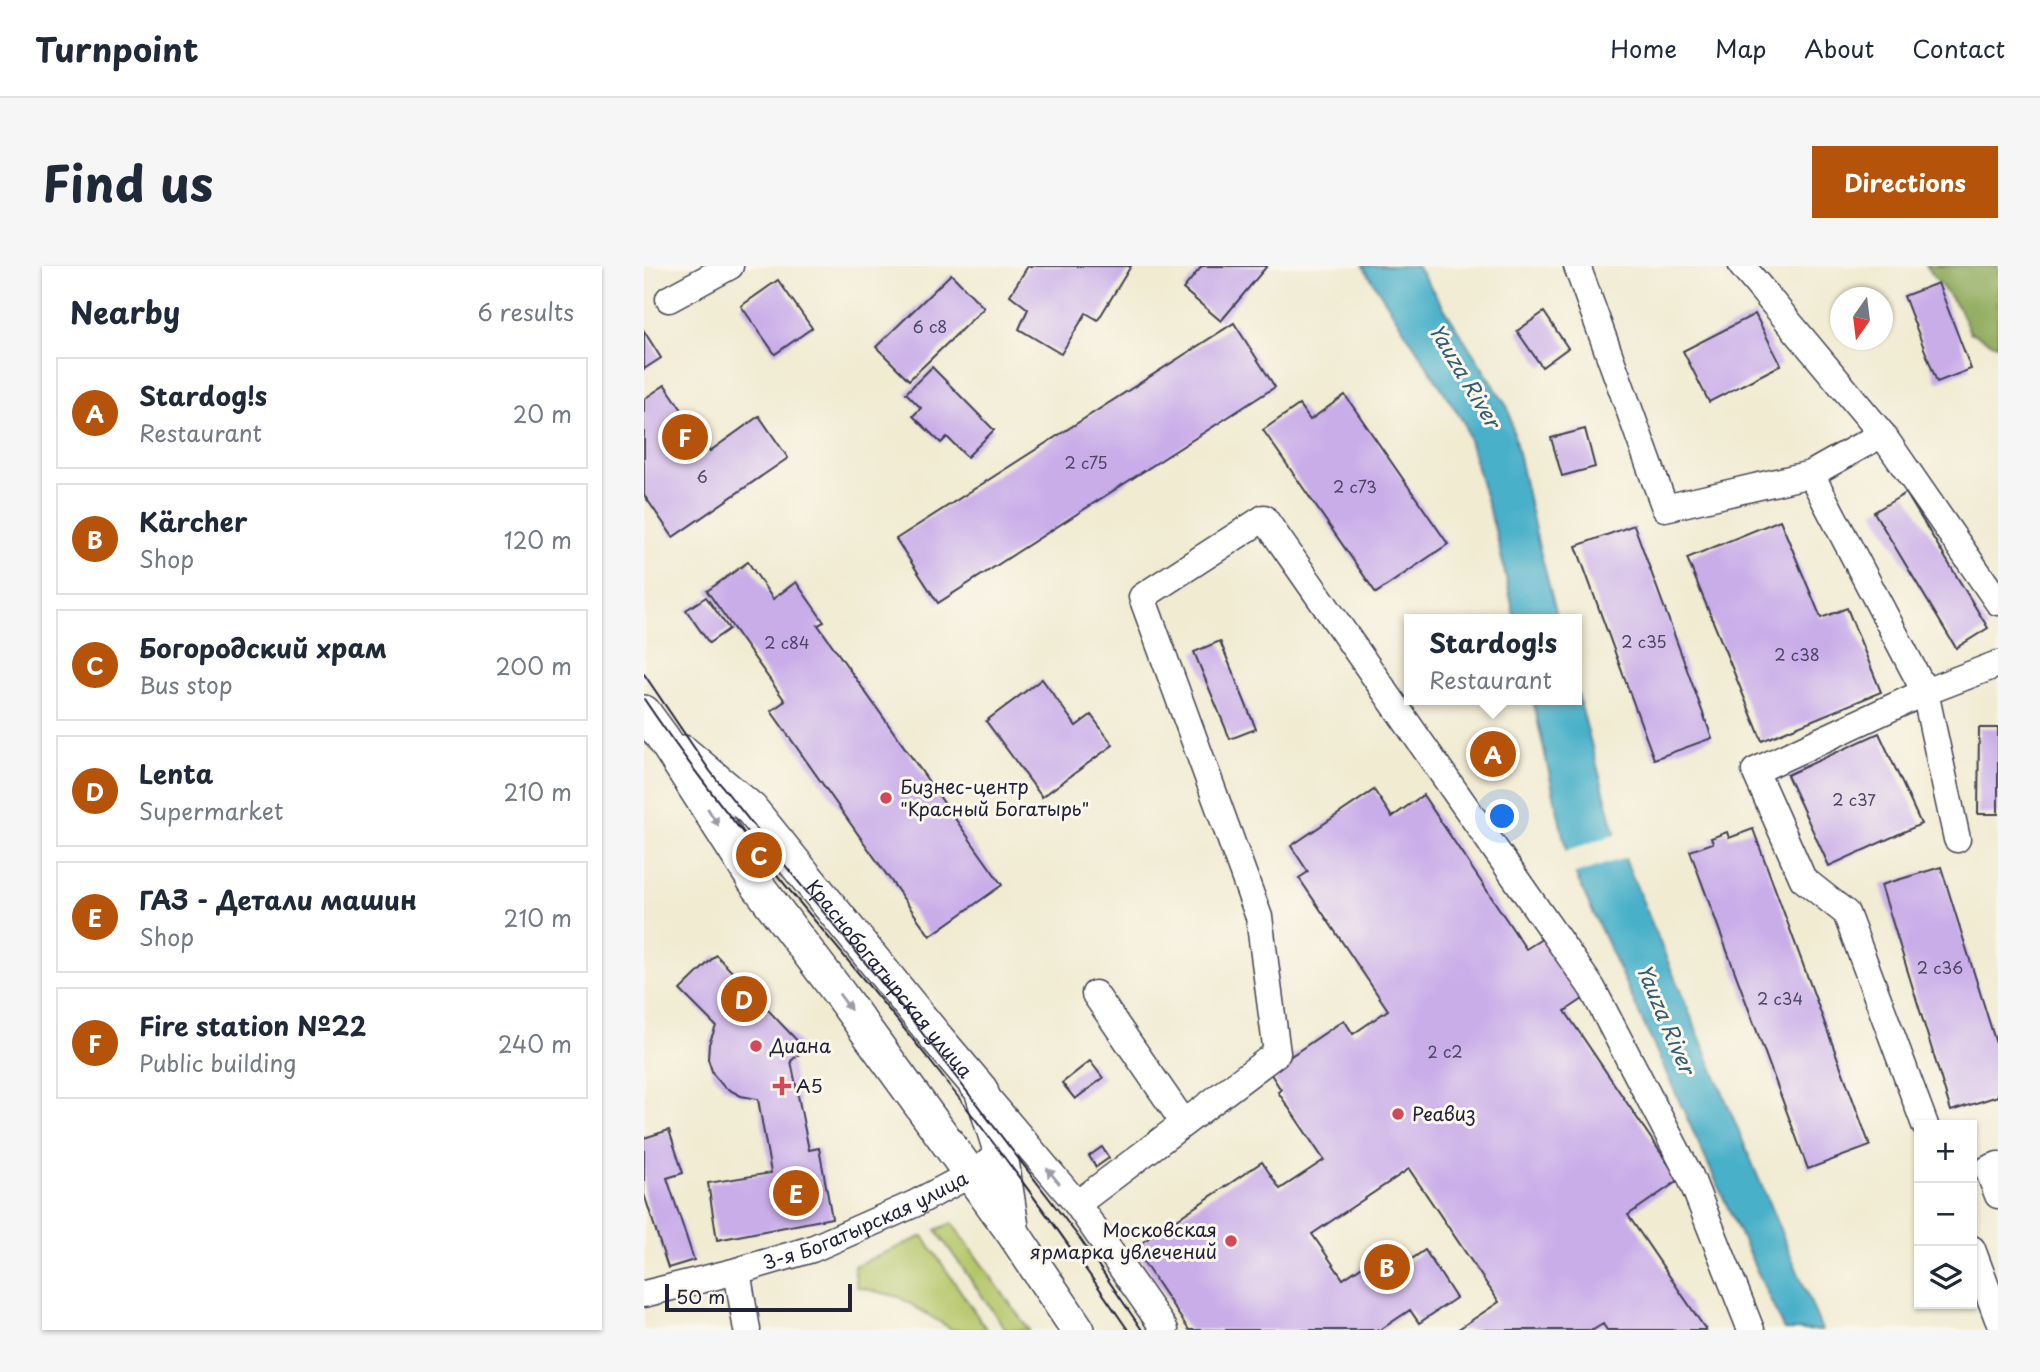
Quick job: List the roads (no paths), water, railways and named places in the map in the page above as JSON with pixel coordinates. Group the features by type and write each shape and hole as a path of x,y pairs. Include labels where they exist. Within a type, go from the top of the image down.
{"main road":[{"name":"Краснобогатырская улица","path":"654,725 751,809 981,1090 1001,1154 1013,1233"},
{"name":"Краснобогатырская улица","path":"654,725 755,882 971,1174 1078,1330"}],"street":[{"path":"669,299 730,266"},
{"path":"1577,266 1665,508 1811,474 1882,433"},
{"path":"1742,266 1882,433 1998,602"},
{"path":"1811,474 1925,692 1957,839"},
{"path":"1077,1204 1277,1052 1259,917 1142,597 1264,519 1592,988 1690,1176 1751,1330"},
{"path":"1923,1120 1846,914 1803,879 1755,771 1925,692 1998,664"},
{"path":"1095,994 1184,1123"},
{"path":"981,1090 1077,1204 1165,1330"},
{"name":"3-я Богатырская улица","path":"644,1294 737,1271 812,1248 914,1204 971,1174 1001,1154"},
{"path":"1998,1165 1988,1169 1998,1195"},
{"path":"1977,1262 1998,1319"},
{"path":"737,1271 747,1330"}],"water":[{"name":"Yauza River","path":"1363,266 1417,266 1508,408 1557,614 1514,614 1497,537 1464,423"},
{"name":"Yauza River","path":"1534,705 1581,705 1617,840 1822,1330 1784,1330 1568,858"}],"tram line":[{"path":"644,674 710,771 906,1012 1081,1240 1142,1330"},
{"path":"644,699 711,793 894,1016 981,1127 1128,1330"}],"place":[{"name":"Fire station №22","path":"685,437"},
{"name":"Stardog!s","path":"1493,754"},
{"name":"Бизнес-центр \"Красный Богатырь\"","path":"886,798"},
{"name":"Богородский храм","path":"759,855"},
{"name":"Lenta","path":"744,999"},
{"name":"Диана","path":"756,1046"},
{"name":"A5","path":"782,1086"},
{"name":"Реавиз","path":"1398,1114"},
{"name":"ГАЗ - Детали машин","path":"796,1193"},
{"name":"Московская ярмарка увлечений","path":"1231,1241"},
{"name":"Kärcher","path":"1387,1267"}]}
